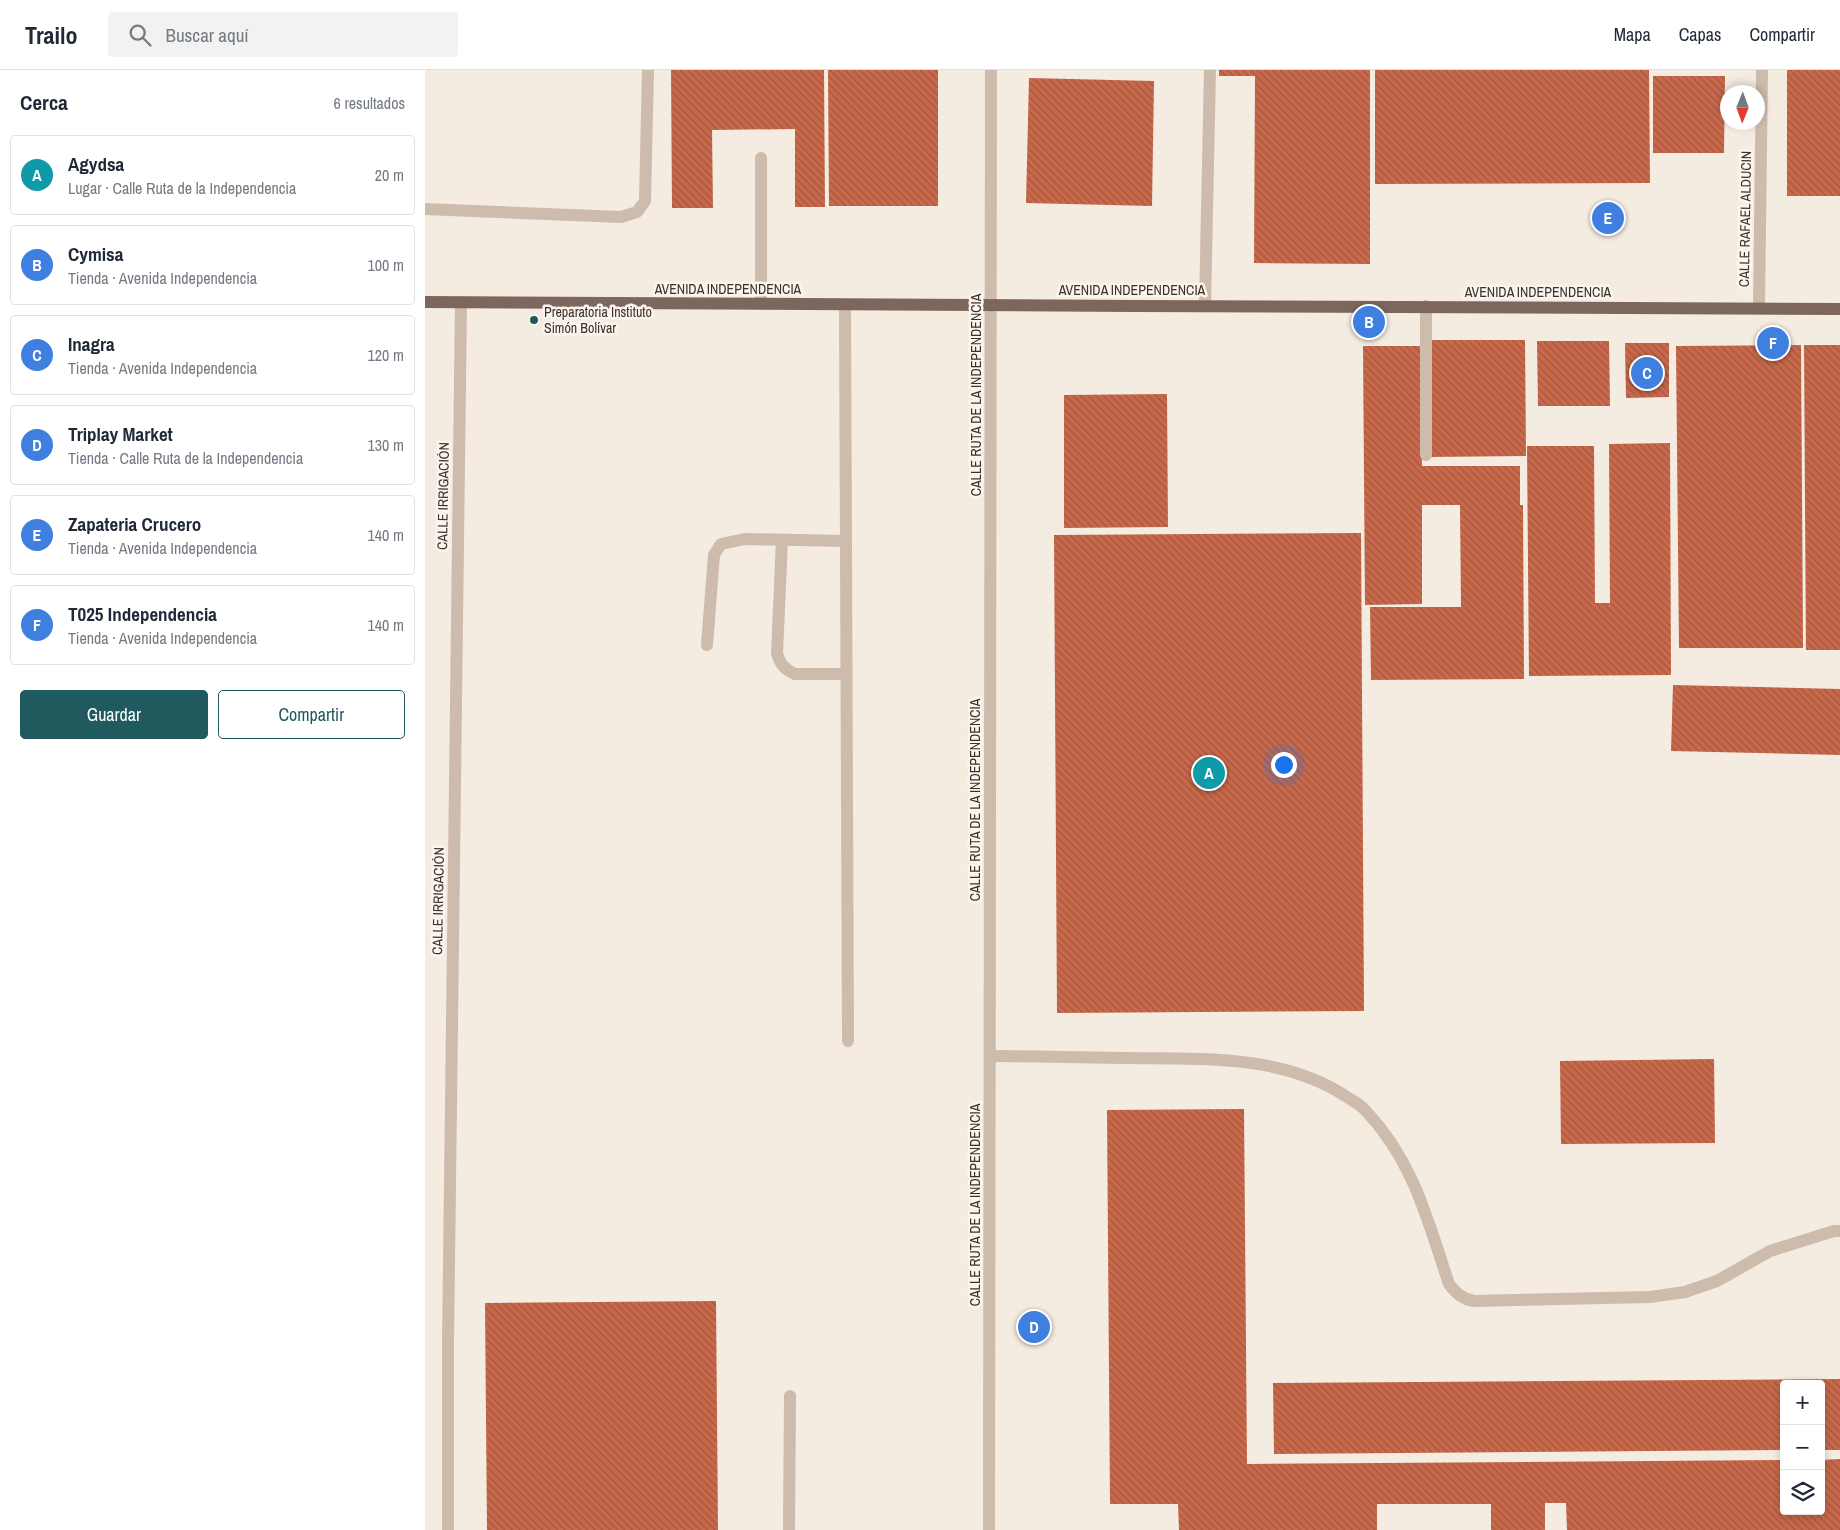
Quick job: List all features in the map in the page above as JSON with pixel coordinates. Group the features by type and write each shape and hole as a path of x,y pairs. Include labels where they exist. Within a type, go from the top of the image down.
{"main road":[{"name":"AVENIDA INDEPENDENCIA","path":"425,302 991,306 1205,305 1840,308"}],"street":[{"path":"425,209 621,217 637,212 645,201 648,70"},
{"name":"CALLE RUTA DE LA INDEPENDENCIA","path":"989,1530 991,70"},
{"path":"1205,305 1210,70"},
{"name":"CALLE RAFAEL ALDUCIN","path":"1759,308 1762,70"},
{"path":"761,158 761,304"},
{"name":"CALLE IRRIGACIÓN","path":"449,1530 449,1334 461,302"},
{"path":"845,305 849,1041"},
{"path":"1426,306 1426,455"},
{"path":"707,645 714,555 721,544 745,539 845,541"},
{"path":"782,540 777,653 780,663 787,670 795,674 846,674"},
{"path":"990,1056 1209,1059 1253,1063 1296,1072 1336,1090 1365,1109 1386,1135 1407,1168 1421,1198 1449,1284 1464,1299 1474,1301 1650,1297 1685,1292 1717,1281 1770,1250 1834,1231 1840,1231"},
{"path":"789,1530 790,1396"}],"building":[{"path":"671,70 824,70 825,207 795,207 795,129 712,130 713,208 672,208"},
{"path":"828,70 938,70 938,206 829,206"},
{"path":"1219,70 1370,70 1370,264 1254,263 1255,76 1219,76"},
{"path":"1375,70 1649,70 1650,183 1375,184"},
{"path":"1787,70 1840,70 1840,196 1787,196"},
{"path":"1653,76 1725,76 1725,85 1720,85 1720,130 1724,130 1724,153 1653,153"},
{"path":"1029,78 1154,81 1152,206 1026,203"},
{"path":"1428,340 1525,340 1526,456 1429,457"},
{"path":"1537,341 1609,341 1610,406 1538,406"},
{"path":"1625,343 1669,343 1669,397 1626,398"},
{"path":"1801,345 1803,648 1679,648 1676,346"},
{"path":"1804,345 1840,345 1840,650 1806,650"},
{"path":"1363,346 1421,346 1422,466 1520,466 1520,505 1523,505 1524,679 1371,680 1370,607 1461,607 1460,505 1422,505 1422,604 1365,605"},
{"path":"1167,394 1168,527 1064,528 1064,395"},
{"path":"1670,443 1671,675 1529,676 1527,446 1594,446 1595,603 1610,603 1609,444"},
{"path":"1361,533 1364,1011 1057,1013 1054,535"},
{"path":"1673,685 1840,689 1840,755 1671,751"},
{"path":"1714,1059 1715,1143 1561,1144 1560,1061"},
{"path":"1244,1109 1247,1464 1780,1460 1780,1515 1825,1515 1825,1460 1840,1459 1840,1530 1567,1530 1566,1503 1545,1503 1545,1530 1491,1530 1491,1504 1377,1504 1377,1530 1179,1530 1178,1504 1110,1504 1107,1110"},
{"path":"716,1301 718,1530 487,1530 485,1303"},
{"path":"1840,1379 1840,1450 1825,1450 1825,1380 1780,1380 1780,1450 1274,1454 1273,1383"}],"place":[{"name":"Zapateria Crucero","path":"1608,218"},
{"name":"Preparatoria Instituto Simón Bolívar","path":"534,320"},
{"name":"Cymisa","path":"1369,322"},
{"name":"T025 Independencia","path":"1773,343"},
{"name":"Inagra","path":"1647,373"},
{"name":"Agydsa","path":"1209,773"},
{"name":"Triplay Market","path":"1034,1327"}]}
